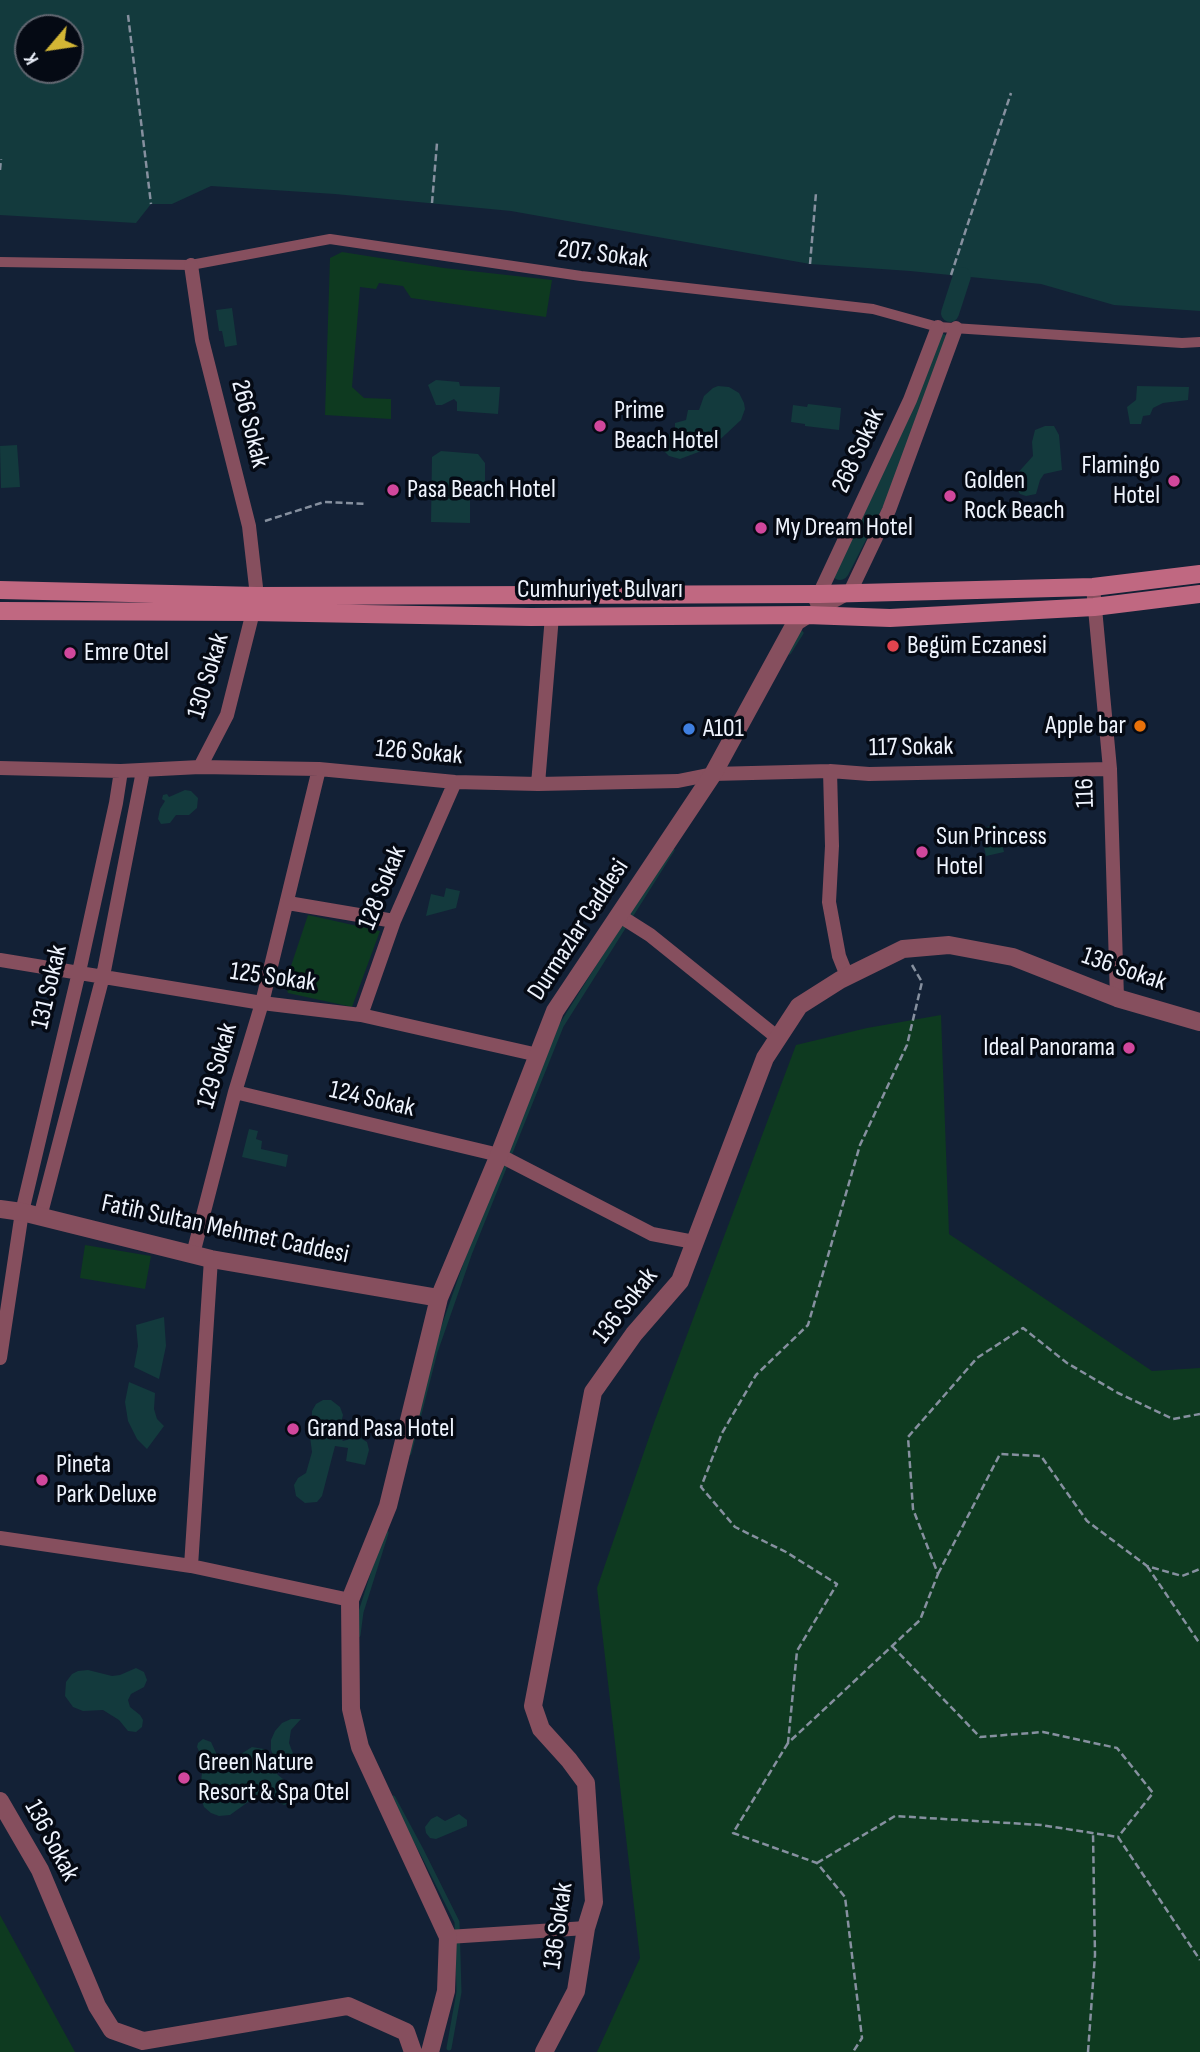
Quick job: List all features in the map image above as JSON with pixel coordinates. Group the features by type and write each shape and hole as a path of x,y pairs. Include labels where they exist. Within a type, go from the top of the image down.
{"main road":[{"name":"Cumhuriyet Bulvarı","path":"0,611 528,596 820,594 1093,587 1200,574"},
{"name":"Cumhuriyet Bulvarı","path":"0,590 96,590 254,604 531,617 807,615 890,618 1094,607 1200,594"},
{"path":"528,596 531,617"}],"street":[{"name":"207. Sokak","path":"0,262 191,265 330,239 581,276 873,309 938,327 1200,342"},
{"name":"266 Sokak","path":"191,265 202,340 250,526 254,604"},
{"name":"268 Sokak","path":"807,615 820,594 910,400 938,327"},
{"path":"807,615 850,592 889,510 956,328"},
{"name":"116","path":"1093,587 1110,769 1117,998"},
{"name":"130 Sokak","path":"200,767 227,715 254,604"},
{"name":"Durmazlar Caddesi","path":"350,1600 388,1506 439,1298 555,1011 713,774 796,622 807,615"},
{"path":"538,784 552,616"},
{"name":"126 Sokak","path":"0,768 121,771 200,767 319,769 455,782 538,784 678,781 713,774"},
{"name":"129 Sokak","path":"193,1254 288,904 319,769"},
{"name":"117 Sokak","path":"713,774 1110,769"},
{"name":"131 Sokak","path":"0,1358 22,1212 79,972 121,771"},
{"path":"40,1217 103,976 143,771"},
{"path":"830,771 832,846 829,902 839,956 847,976"},
{"name":"128 Sokak","path":"361,1015 394,921 455,782"},
{"path":"288,904 394,921"},
{"path":"620,916 650,935 778,1038"},
{"name":"136 Sokak","path":"544,2052 576,1991 586,1928 594,1902 586,1783 541,1729 533,1706 593,1392 634,1334 680,1282 765,1058 799,1006 847,976 904,949 949,945 1013,957 1117,998 1200,1022"},
{"name":"125 Sokak","path":"0,960 262,1003 361,1015 538,1055"},
{"name":"124 Sokak","path":"235,1092 499,1155 652,1234 694,1242"},
{"name":"Fatih Sultan Mehmet Caddesi","path":"0,1209 22,1212 211,1259 439,1298"},
{"path":"191,1566 211,1259"},
{"path":"0,1538 191,1566 350,1600 351,1709 360,1747 448,1937 446,1991 427,2051"},
{"name":"136 Sokak","path":"0,1801 40,1870 97,2006 112,2030 143,2041 348,2006 406,2032 413,2052"},
{"path":"448,1937 586,1928"}],"path":[{"path":"128,15 151,204"},
{"path":"951,275 1011,93"},
{"path":"432,203 437,144"},
{"path":"0,170 1,159"},
{"path":"810,264 816,192"},
{"path":"250,526 324,502 367,504"},
{"path":"788,1743 797,1651 837,1584 786,1552 735,1527 701,1488 722,1433 756,1375 808,1325 860,1145 908,1045 922,982 904,949"},
{"path":"938,1574 913,1509 908,1437 977,1358 1023,1328 1067,1363 1118,1393 1173,1419 1200,1414"},
{"path":"853,2052 862,2038 845,1897 817,1863 733,1833 788,1743 920,1620 938,1574 1000,1454 1041,1456 1087,1521 1147,1566 1200,1644"},
{"path":"1147,1566 1182,1576 1200,1569"},
{"path":"892,1646 980,1737 1043,1732 1117,1748 1153,1793 1118,1837"},
{"path":"817,1863 895,1816 1041,1825 1118,1837 1200,1960"},
{"path":"1088,2052 1095,1955 1093,1833"}],"green space":[{"path":"342,252 444,268 552,280 546,317 411,298 403,286 379,283 376,289 360,287 352,387 364,398 391,399 391,419 325,415 330,258"},
{"path":"308,915 380,931 352,1007 288,993 285,984"},
{"path":"941,1015 949,1234 1152,1371 1200,1368 1200,2052 597,2052 640,1958 597,1588 655,1420 796,1045 867,1028"},
{"path":"85,1245 151,1256 145,1289 80,1278"},
{"path":"0,1915 75,2052 0,2052"}],"shaded area":[{"path":"0,0 1200,0 1200,311 1114,305 1041,284 810,264 511,211 335,194 211,186 172,204 151,204 136,223 0,215"},
{"path":"232,308 237,345 225,347 216,310"},
{"path":"436,380 459,382 460,386 500,387 498,414 457,411 457,402 454,399 436,405 428,385"},
{"path":"718,386 729,387 739,393 745,409 741,420 712,447 680,459 669,456 664,451 664,443 666,437 675,431 675,423 686,420 688,410 699,410 704,396"},
{"path":"1137,386 1189,387 1188,400 1163,403 1153,408 1150,415 1143,416 1141,424 1130,424 1127,407 1136,400"},
{"path":"808,404 841,408 839,430 791,422 793,405 807,407"},
{"path":"1054,426 1059,435 1062,470 1044,474 1036,494 1026,496 1020,494 1015,486 1015,476 1033,456 1035,430"},
{"path":"17,445 20,487 1,488 0,446"},
{"path":"441,451 478,454 485,463 485,496 470,497 470,523 431,522 432,457"},
{"path":"185,790 191,791 198,798 197,808 189,815 176,815 170,823 161,824 158,819 165,801 162,799 163,795 167,794 169,797"},
{"path":"997,824 1004,852 986,856 980,829"},
{"path":"446,888 460,891 456,908 426,916 431,894 444,897"},
{"path":"249,1129 258,1131 256,1139 262,1141 261,1149 288,1155 286,1167 242,1157"},
{"path":"164,1317 166,1346 159,1379 134,1367 138,1346 136,1325"},
{"path":"129,1382 155,1393 154,1409 157,1419 164,1426 147,1449 137,1439 128,1421 125,1402"},
{"path":"331,1400 340,1407 343,1415 338,1435 343,1441 357,1437 367,1442 369,1450 365,1465 346,1461 348,1448 335,1446 322,1496 317,1502 305,1503 296,1496 294,1485 298,1478 306,1473 312,1452 309,1429 316,1426 312,1411 316,1404"},
{"path":"136,1668 144,1672 147,1680 144,1687 131,1694 128,1700 130,1707 143,1720 142,1727 136,1732 128,1731 119,1720 103,1710 83,1711 73,1707 65,1696 66,1682 78,1671 88,1670 112,1676"},
{"path":"301,1719 291,1730 289,1743 294,1756 305,1770 282,1767 271,1750 275,1731 282,1723"},
{"path":"203,1739 211,1742 217,1755 226,1761 252,1747 264,1749 270,1754 271,1766 293,1787 294,1799 284,1805 269,1797 255,1797 230,1815 219,1816 211,1813 204,1807 200,1796 203,1759 197,1747"},
{"path":"459,1814 467,1820 467,1826 436,1839 430,1838 426,1833 425,1827 431,1819 437,1816 445,1821"}],"waterway":[{"path":"950,313 962,276"},
{"path":"840,571 900,454 940,342"},
{"path":"789,652 801,633"},
{"path":"409,1453 435,1352 470,1252 561,1026 672,850"},
{"path":"358,1635 361,1612 386,1533"},
{"path":"393,1798 457,1922 459,1992 449,2048"}],"place":[{"name":"Prime Beach Hotel","path":"600,426"},
{"name":"Flamingo Hotel","path":"1174,481"},
{"name":"Pasa Beach Hotel","path":"393,490"},
{"name":"Golden Rock Beach","path":"950,496"},
{"name":"My Dream Hotel","path":"761,528"},
{"name":"Begüm Eczanesi","path":"893,646"},
{"name":"Emre Otel","path":"70,653"},
{"name":"Apple bar","path":"1140,726"},
{"name":"A101","path":"689,729"},
{"name":"Sun Princess Hotel","path":"922,852"},
{"name":"Ideal Panorama","path":"1129,1048"},
{"name":"Grand Pasa Hotel","path":"293,1429"},
{"name":"Pineta Park Deluxe","path":"42,1480"},
{"name":"Green Nature Resort & Spa Otel","path":"184,1778"}]}
